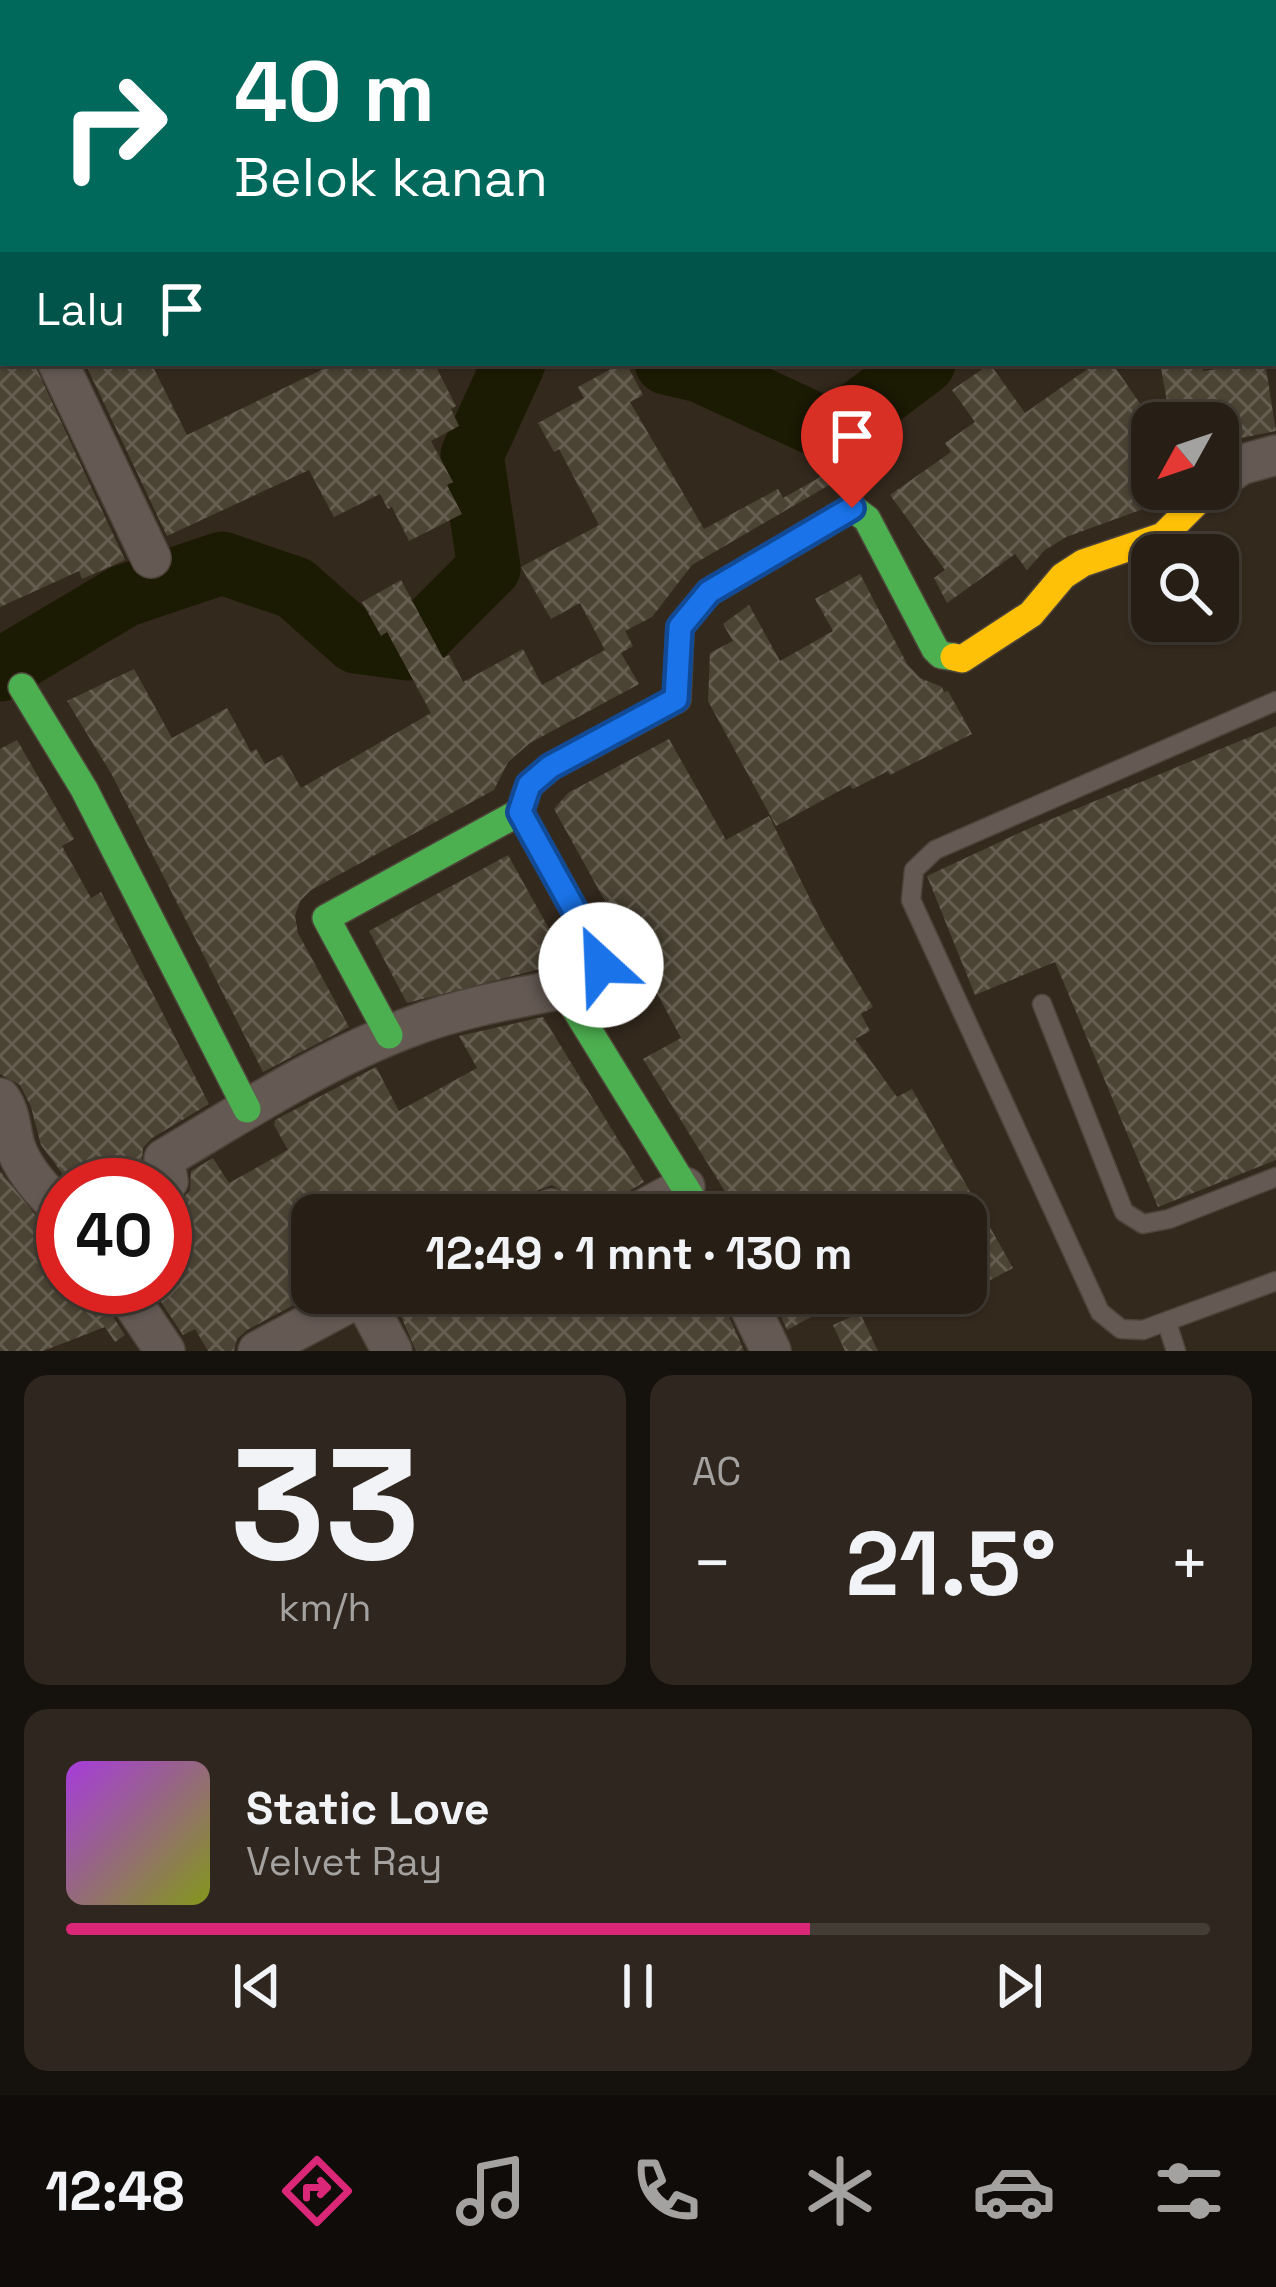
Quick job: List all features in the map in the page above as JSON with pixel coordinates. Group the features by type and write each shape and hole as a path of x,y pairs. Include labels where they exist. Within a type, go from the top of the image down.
{"street":[{"path":"59,366 151,558"},
{"path":"1239,466 1276,455"},
{"path":"389,1035 326,918 520,812 529,785 550,767 676,699 680,627 709,592 852,508 867,519 934,649 962,659 1031,614 1063,576 1084,563 1163,536 1189,510"},
{"path":"22,687 84,789 247,1109"},
{"path":"166,1158 247,1109 389,1035 448,1014 563,989 592,975 601,958 520,812"},
{"path":"563,989 690,1194"},
{"path":"0,1098 9,1113 16,1149 36,1184"},
{"path":"140,1314 165,1351"},
{"path":"258,1351 327,1314"},
{"path":"374,1314 392,1351 410,1351"},
{"path":"753,1314 772,1351"}],"lane":[{"path":"1276,701 935,850 914,870 911,901 1100,1312 1121,1329 1143,1330 1276,1281"},
{"path":"1042,1004 1124,1212 1144,1224 1169,1219 1276,1177"},
{"path":"1167,1323 1176,1351"}],"building":[{"path":"0,366 35,366 125,560 82,579 79,571 0,607"},
{"path":"86,366 152,366 187,435 330,366 436,366 456,406 451,409 459,426 431,441 453,482 447,485 462,514 409,541 380,494 334,517 309,470 167,536"},
{"path":"616,366 628,366 643,395 630,402 704,529 778,489 783,498 831,471 836,481 692,565 652,617 625,631 633,646 621,653 639,684 530,743 508,762 494,790 311,890 300,901 295,916 298,933 349,1027 263,1072 112,775 67,701 134,669 172,738 227,708 251,752 256,749 265,764 282,755 301,788 431,713 387,632 381,636 362,602 401,580 443,658 449,655 463,682 523,649 542,685 605,650 580,603 551,619 521,567 599,525 559,449 554,452 538,423 584,398 578,387"},
{"path":"991,366 1025,413 1092,366 1114,366 1139,402 1131,402 1131,510 1140,510 1066,537 1045,550 1027,570 1015,554 947,603 934,578 945,570 890,495 951,452 945,443 975,422 952,390"},
{"path":"1161,366 1202,366 1203,371 1265,366 1276,431 1239,439 1239,402 1167,402"},
{"path":"860,574 907,664 920,678 948,691 972,734 890,775 888,771 853,789 850,785 776,826 708,701 710,653 733,641 723,624 749,605 780,661 833,631 815,599"},
{"path":"1276,726 1276,1160 1158,1207 1055,962 975,995 927,876"},
{"path":"669,739 726,840 769,816 824,927 873,1007 861,1014 870,1031 855,1039 897,1097 912,1089 971,1194 727,1194 643,1059 681,1038 652,984 608,1002 629,972 632,959 629,944 554,809 568,793"},
{"path":"17,740 74,839 62,846 91,898 101,892 209,1104 152,1138 143,1148 142,1158 51,1158 41,1145 20,1085 0,1074 0,749"},
{"path":"508,855 563,954 540,969 407,1003 369,931"},
{"path":"543,1017 644,1182 624,1194 567,1194 552,1185 527,1194 291,1194 291,1306 247,1330 237,1339 234,1351 208,1351 195,1329 183,1335 169,1314 192,1314 192,1170 213,1158 229,1183 288,1150 275,1120 376,1067 399,1111 477,1068 459,1036"},
{"path":"0,1171 36,1216 36,1314 111,1314 125,1335 115,1342 105,1327 43,1351 0,1351"},
{"path":"987,1222 1013,1268 987,1282"},
{"path":"400,1314 728,1314 744,1351 416,1351"},
{"path":"780,1314 817,1314 787,1330"},
{"path":"860,1314 878,1351 845,1351 833,1325"}],"waterway":[{"path":"0,670 124,596 222,563 295,588 356,642 408,649 489,568 472,455 513,366"},
{"path":"679,366 700,371 832,432 920,366"}],"traffic: fast":[{"path":"389,1035 326,918 520,812 529,785 550,767 677,699 680,627 709,592 852,508 867,519 935,649 954,657"},
{"path":"22,687 84,789 247,1109"},
{"path":"520,812 601,958 592,975 563,989 689,1194"}],"traffic: slow":[{"path":"954,657 962,659 1031,614 1063,576 1083,563 1163,536 1189,510"}],"route":[{"path":"601,965 520,812 527,788 578,750 676,699 680,627 709,592 852,508"}]}
